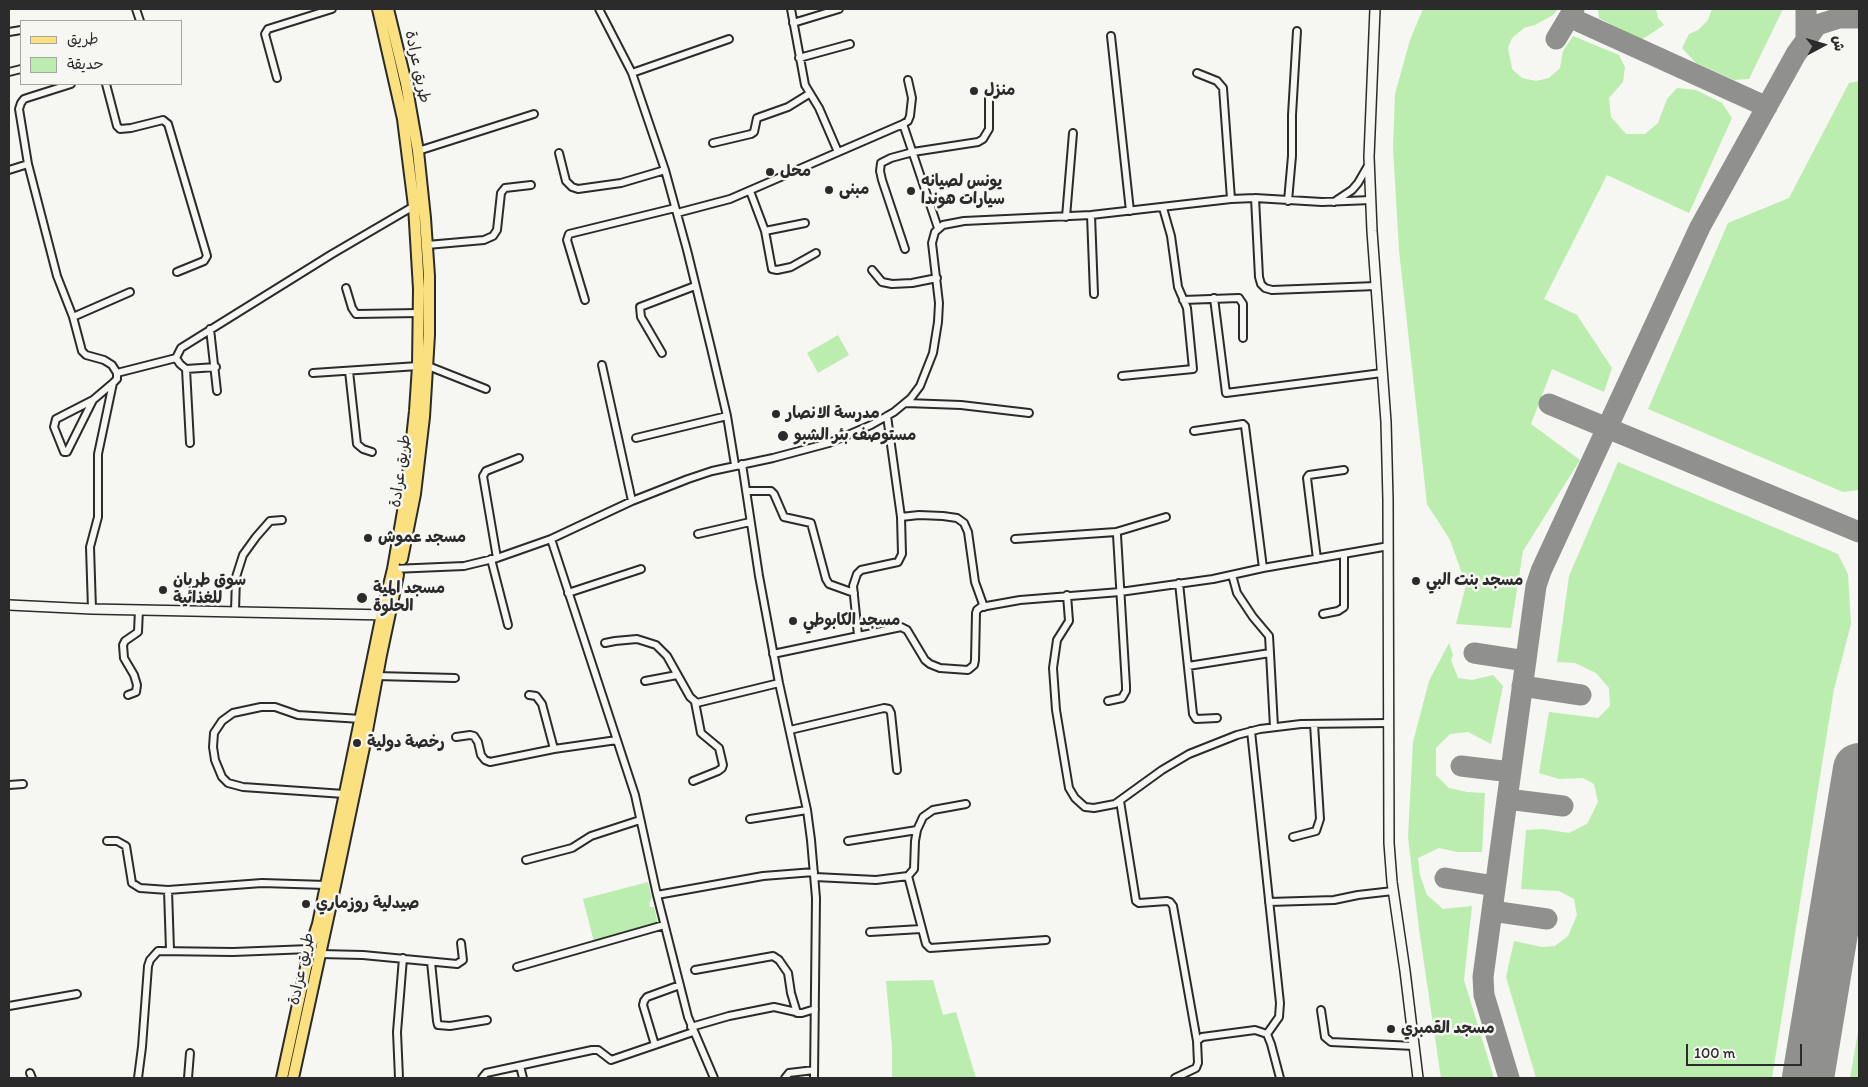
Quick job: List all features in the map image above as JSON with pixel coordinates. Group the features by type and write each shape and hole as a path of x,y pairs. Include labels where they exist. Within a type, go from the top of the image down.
{"main road":[{"name":"طريق عرادة","path":"282,1078 310,949 318,924 344,794 414,494 424,418 414,206 401,112 378,9"},
{"name":"طريق عرادة","path":"388,9 406,83 418,150 427,245 429,296 423,366"},
{"path":"1375,9 1369,163 1386,422 1389,546 1387,668 1389,843 1393,891 1418,1078"},
{"path":"9,605 92,609 386,614"},
{"name":"طريق عرادة","path":"293,1078 364,747 386,614"}],"street":[{"path":"277,78 265,34 266,31 332,9"},
{"path":"599,9 632,73 665,170 746,491 773,654 807,810 814,875 814,1078"},
{"path":"791,9 805,85 819,108 838,152"},
{"path":"793,23 840,9"},
{"path":"1288,201 1292,156 1292,115 1297,31"},
{"path":"1111,36 1130,212"},
{"path":"632,73 729,39"},
{"path":"799,58 850,44"},
{"path":"1197,72 1222,85 1232,199"},
{"path":"585,300 566,240 569,234 730,199 903,124 908,121 910,116 912,98 908,80"},
{"path":"106,85 117,126 120,128 131,128 163,120 168,124 207,256 204,261 176,272"},
{"path":"51,86 24,99 19,109 28,164 58,276 73,317 82,351 86,355 104,360 112,365 117,373 117,379 93,400 56,419 54,427 64,452 67,452 93,400"},
{"path":"713,143 751,134 754,132 757,118 788,108 809,94"},
{"path":"905,249 891,211 880,171 882,163 913,152 978,142 984,139 989,129 989,97"},
{"path":"418,150 534,114"},
{"path":"903,124 938,228"},
{"path":"1066,216 1073,133"},
{"path":"559,153 566,181 572,187 578,189 621,183 665,170"},
{"path":"1333,202 1352,190 1369,163"},
{"path":"9,170 28,164"},
{"path":"427,245 484,240 493,236 497,230 501,193 504,188 531,184"},
{"path":"750,190 765,231 770,266 774,270 781,270 799,264 816,254"},
{"path":"1255,198 1260,277 1261,284 1265,288 1272,290 1376,286"},
{"path":"396,569 456,566 494,559 550,539 632,501 688,479 829,443 887,416 906,403 920,386 933,353 939,312 932,243 933,234 943,225 964,221 1130,212 1232,199 1255,198 1333,202 1371,200"},
{"path":"117,373 176,358 181,348 210,329 414,206"},
{"path":"1122,376 1193,369 1187,308 1178,287 1171,236 1163,208"},
{"path":"1092,215 1094,294"},
{"path":"765,231 805,223"},
{"path":"872,270 882,282 892,284 912,283 937,278"},
{"path":"662,353 641,317 640,307 695,286"},
{"path":"346,288 352,308 356,314 419,313"},
{"path":"73,317 130,292"},
{"path":"1214,298 1226,393 1382,373"},
{"path":"1183,300 1239,298 1242,301 1243,338"},
{"path":"210,329 216,367 217,392"},
{"path":"176,358 186,369 216,367"},
{"path":"602,365 632,501"},
{"path":"313,373 423,366 486,389"},
{"path":"186,369 190,443"},
{"path":"349,371 357,444 363,449 372,452"},
{"path":"92,609 90,547 98,516 98,454 113,383"},
{"path":"906,403 961,405 1028,413"},
{"path":"636,438 727,416"},
{"path":"858,635 854,580 861,570 898,562 901,558 901,517 887,416"},
{"path":"1194,431 1243,424 1245,426 1263,568"},
{"path":"508,625 494,559 484,473 519,458"},
{"path":"1317,559 1307,478 1309,475 1344,470"},
{"path":"746,491 771,491 784,516 812,523 826,580 830,584 854,593"},
{"path":"901,517 919,515 943,516 957,518 964,523 968,532 975,582 984,606"},
{"path":"1015,539 1116,532 1166,517"},
{"path":"236,611 236,577 243,555 270,521 282,520"},
{"path":"698,534 750,522"},
{"path":"1108,701 1122,698 1126,691 1116,532"},
{"path":"550,539 635,795 664,925 692,1030 714,1078"},
{"path":"773,654 898,627 904,628 930,664 940,668 968,670 974,665 976,660 977,610 984,606 1068,595 1120,592 1232,575 1389,546"},
{"path":"1323,614 1338,611 1344,607 1344,554"},
{"path":"568,593 641,568"},
{"path":"1232,575 1237,593 1252,617 1269,636 1274,727"},
{"path":"1179,583 1195,718 1201,720 1217,718"},
{"path":"1068,595 1069,620 1057,640 1053,668 1056,710 1069,788 1075,798 1086,807 1106,807 1120,801 1162,770 1188,754 1251,731 1314,724 1389,723"},
{"path":"128,695 136,692 137,685 134,675 124,658 123,645 125,641 138,632 139,609"},
{"path":"605,643 615,640 637,639 656,645 667,656 677,676 695,702 701,733 718,748 723,765 718,771 693,781"},
{"path":"1188,666 1270,653"},
{"path":"376,676 455,678"},
{"path":"645,682 677,676"},
{"path":"695,702 779,683"},
{"path":"529,694 536,696 542,704 554,749"},
{"path":"344,794 243,787 228,783 222,777 215,760 213,747 214,733 222,721 233,713 261,707 275,707 298,715 361,719"},
{"path":"790,730 884,708 889,709 897,770"},
{"path":"1293,838 1316,831 1320,819 1314,724"},
{"path":"1251,731 1280,1003 1279,1017 1267,1034"},
{"path":"456,737 474,736 478,742 481,756 490,762 554,749 617,740"},
{"path":"9,785 23,784"},
{"path":"1120,801 1136,901 1139,903 1167,901 1173,906 1197,1042 1198,1063 1196,1068 1176,1078"},
{"path":"657,895 763,876 814,875 876,880 908,876 914,870 917,830 923,817 933,810 966,804"},
{"path":"750,819 807,810"},
{"path":"526,860 572,848 591,836 640,820"},
{"path":"848,840 917,830"},
{"path":"107,841 121,842 128,848 131,879 135,886 140,888 168,890 262,883 326,885"},
{"path":"908,876 926,944 933,949 1046,940"},
{"path":"168,890 170,950"},
{"path":"1269,902 1334,900 1393,891"},
{"path":"517,967 664,925"},
{"path":"870,932 921,929"},
{"path":"320,954 363,955 457,964 464,956 462,943"},
{"path":"138,1078 150,960 158,951 204,952 310,949"},
{"path":"695,970 773,956 779,960 788,973 796,1012"},
{"path":"400,1078 397,1032 403,958"},
{"path":"431,962 438,1025 450,1026 487,1020"},
{"path":"655,1046 643,1005 644,1001 647,997 680,985"},
{"path":"9,1006 77,994"},
{"path":"482,1078 486,1073 592,1050 598,1050 611,1060 655,1046 729,1016 774,1007 802,1013 815,1009"},
{"path":"1321,1010 1325,1037 1331,1042 1414,1046"},
{"path":"1197,1042 1202,1037 1214,1034 1255,1030 1267,1034 1280,1078"},
{"path":"188,1078 190,1053"},
{"path":"520,1066 523,1078"},
{"path":"785,1078 789,1073 814,1070"}],"green space":[{"path":"1423,9 1558,9 1553,15 1535,25 1524,28 1512,38 1508,48 1512,69 1522,78 1536,81 1549,78 1560,68 1563,51 1573,36 1619,55 1625,67 1623,82 1609,98 1611,117 1626,134 1645,134 1658,123 1667,99 1677,88 1696,90 1722,103 1732,118 1689,213 1607,175 1544,299 1577,315 1612,368 1604,392 1552,369 1531,424 1580,460 1523,551 1511,628 1456,624 1466,585 1450,540 1427,504 1399,250 1393,148 1395,94 1410,40"},
{"path":"1598,9 1656,9 1658,18 1664,25 1641,40 1599,18"},
{"path":"1712,9 1783,9 1749,79 1734,80 1696,63 1682,48 1689,34 1698,30 1708,20"},
{"path":"1859,81 1859,490 1843,492 1648,409 1728,223 1789,198 1849,83"},
{"path":"838,335 849,355 818,373 807,353"},
{"path":"1618,462 1838,554 1848,574 1851,624 1834,689 1772,1078 1536,1078 1506,977 1514,941 1542,947 1555,946 1568,936 1577,915 1574,899 1559,891 1521,889 1526,830 1543,829 1569,833 1587,824 1598,802 1594,784 1583,778 1559,779 1539,773 1549,712 1598,718 1610,706 1609,688 1596,673 1575,663 1557,662 1569,576"},
{"path":"1449,643 1453,655 1451,660 1458,678 1472,680 1493,675 1503,686 1491,744 1468,732 1450,734 1436,748 1436,775 1449,788 1485,793 1482,852 1457,852 1439,848 1418,858 1420,875 1427,895 1443,909 1472,906 1464,980 1494,1078 1441,1078 1419,929 1408,837 1413,742 1429,681"},
{"path":"648,882 652,898 649,904 650,907 654,907 658,924 594,942 583,899"},
{"path":"933,980 943,1015 956,1012 976,1078 892,1078 892,1047 886,981"},
{"path":"1859,1026 1859,1078 1850,1078"}],"taxiway":[{"path":"1556,39 1574,9"},
{"path":"1806,9 1806,40"},
{"path":"1569,17 1767,107"},
{"path":"1509,1078 1484,995 1483,977 1536,586 1541,571 1700,227 1796,54 1817,25 1839,18 1859,18"},
{"path":"1549,404 1859,532"},
{"path":"1474,653 1526,661"},
{"path":"1522,686 1581,695"},
{"path":"1461,766 1511,772"},
{"path":"1507,799 1563,806"},
{"path":"1445,878 1495,886"},
{"path":"1492,911 1547,919"}],"runway":[{"path":"1808,1078 1859,769"}],"place":[{"name":"منزل","path":"974,91"},
{"name":"محل","path":"770,172"},
{"name":"مبنى","path":"829,190"},
{"name":"يونس لصيانه سيارات هوندا","path":"911,191"},
{"name":"مدرسة الانصار","path":"776,414"},
{"name":"مستوصف بئر الشبو","path":"783,436"},
{"name":"مسجد عموش","path":"368,538"},
{"name":"مسجد بنت البي","path":"1416,581"},
{"name":"سوق طربان للغذائية","path":"163,590"},
{"name":"مسجد المية الحلوة","path":"362,598"},
{"name":"مسجد الكابوطي","path":"793,621"},
{"name":"رخصة دولية","path":"357,743"},
{"name":"صيدلية روزماري","path":"306,904"},
{"name":"مسجد القمبري","path":"1391,1029"}]}
